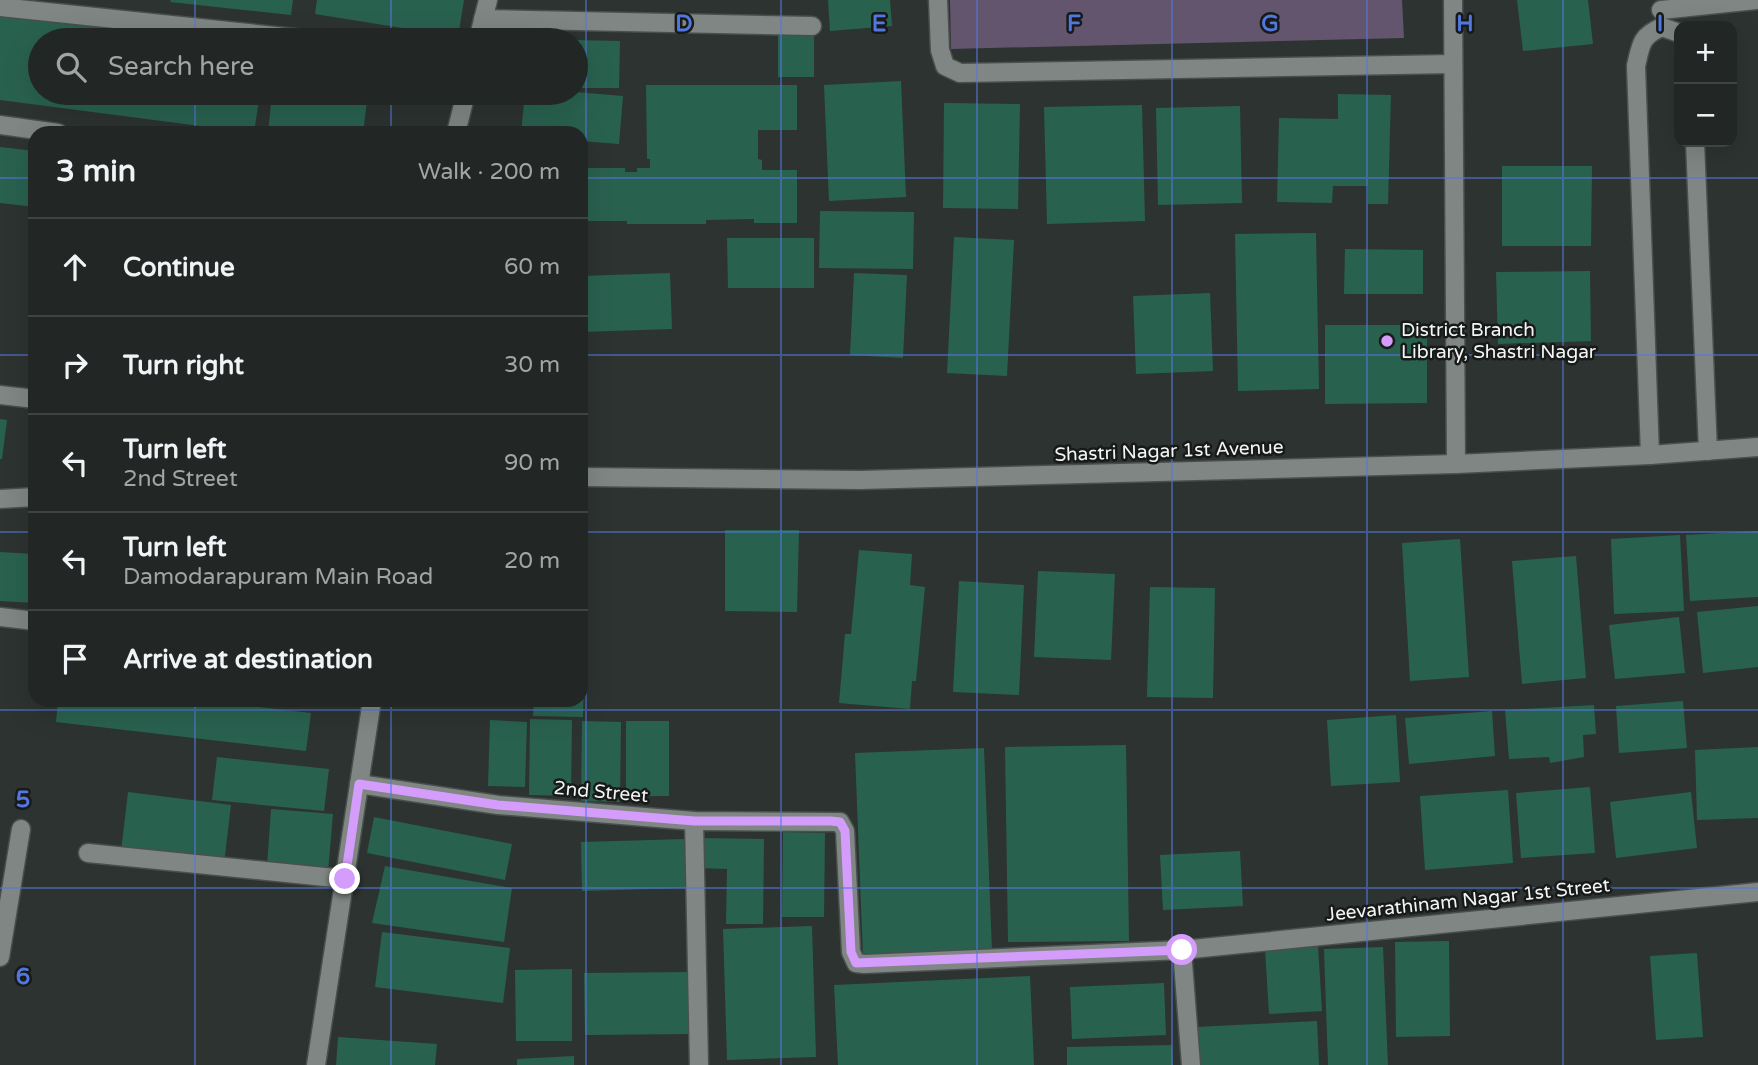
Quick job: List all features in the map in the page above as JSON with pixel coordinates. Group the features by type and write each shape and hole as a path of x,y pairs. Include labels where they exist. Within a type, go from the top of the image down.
{"street":[{"path":"481,28 488,0"},
{"path":"938,0 940,50 945,66 960,73 1453,64"},
{"path":"1452,0 1456,464"},
{"path":"1650,455 1636,66 1642,43 1648,33 1666,17 1756,0"},
{"path":"0,7 200,28"},
{"path":"483,19 811,26"},
{"path":"459,126 463,105"},
{"path":"0,125 28,129"},
{"path":"1695,147 1708,451"},
{"path":"0,395 28,398"},
{"name":"Shastri Nagar 1st Avenue","path":"588,478 860,480 1456,464 1758,447"},
{"path":"0,499 28,497"},
{"path":"0,617 28,620"},
{"path":"316,1065 371,707"},
{"name":"2nd Street","path":"359,784 498,805 694,821 840,822"},
{"path":"694,821 699,1065"},
{"name":"Jeevarathinam Nagar 1st Street","path":"840,822 845,831 851,952 856,963 1182,950 1758,892"},
{"path":"0,957 21,829"},
{"path":"88,853 345,879"},
{"path":"1182,950 1191,1065"}],"shaded area":[{"path":"950,0 1402,0 1404,38 951,49"}],"building":[{"path":"293,0 291,15 170,2"},
{"path":"317,0 464,0 459,28 402,28 315,14"},
{"path":"828,0 890,0 892,26 830,31"},
{"path":"1517,0 1588,0 1593,44 1523,51"},
{"path":"0,16 104,26 28,28 28,104 0,100"},
{"path":"814,34 814,77 778,77 778,35"},
{"path":"588,40 620,41 619,88 588,88"},
{"path":"901,81 906,197 829,201 824,85"},
{"path":"646,85 797,85 797,130 758,130 758,159 762,160 762,170 797,170 797,223 754,223 754,219 706,220 706,224 588,221 588,168 625,168 625,172 637,172 637,168 650,168 650,159 647,159"},
{"path":"588,93 623,96 619,144 588,142 588,126 522,126 524,105 588,105"},
{"path":"1338,94 1391,95 1388,204 1368,204 1368,186 1333,186 1332,203 1277,202 1279,118 1338,119"},
{"path":"944,103 1020,104 1018,209 943,208"},
{"path":"38,105 258,105 255,126 200,126"},
{"path":"271,105 366,105 364,126 269,126"},
{"path":"1142,105 1145,221 1047,224 1044,107"},
{"path":"1240,106 1242,203 1158,205 1156,108"},
{"path":"0,147 28,150 28,206 0,203"},
{"path":"1502,166 1592,166 1591,246 1502,246"},
{"path":"820,211 914,212 913,269 819,268"},
{"path":"1316,233 1319,389 1238,391 1235,234"},
{"path":"954,237 1014,240 1007,376 947,373"},
{"path":"727,238 814,238 814,288 728,288"},
{"path":"1345,249 1423,250 1423,294 1344,294"},
{"path":"1590,271 1591,341 1498,344 1496,272"},
{"path":"670,273 672,329 588,332 588,276"},
{"path":"854,273 907,275 903,358 850,355"},
{"path":"1210,293 1213,371 1136,374 1133,296"},
{"path":"1325,325 1427,325 1427,403 1325,404"},
{"path":"0,419 7,420 2,459 0,459"},
{"path":"725,530 799,530 797,612 725,611"},
{"path":"1758,531 1758,597 1690,601 1686,535"},
{"path":"1680,535 1684,611 1614,614 1611,539"},
{"path":"1460,539 1469,677 1410,681 1402,543"},
{"path":"859,550 912,554 910,585 925,587 916,681 912,681 910,709 839,703 845,634 851,634"},
{"path":"0,552 28,554 28,603 0,601"},
{"path":"1576,556 1586,678 1522,684 1512,561"},
{"path":"1038,571 1115,574 1111,660 1034,657"},
{"path":"959,581 1024,585 1019,695 953,692"},
{"path":"1150,587 1215,588 1213,698 1147,697"},
{"path":"1758,606 1758,667 1703,673 1697,612"},
{"path":"1679,617 1685,673 1615,679 1609,625"},
{"path":"1683,701 1687,748 1619,753 1616,706"},
{"path":"1594,705 1596,734 1583,735 1584,757 1550,763 1549,757 1509,759 1505,710"},
{"path":"57,707 259,707 311,713 306,751 56,722"},
{"path":"534,707 583,707 583,717 533,716"},
{"path":"1492,711 1495,756 1409,764 1405,718"},
{"path":"1396,715 1400,782 1331,786 1327,720"},
{"path":"530,719 572,720 571,796 529,795"},
{"path":"490,720 527,722 525,787 488,786"},
{"path":"582,721 621,722 620,802 581,801"},
{"path":"626,721 669,721 669,796 626,796"},
{"path":"1126,745 1129,941 1008,942 1005,747"},
{"path":"1758,747 1758,818 1697,820 1695,750"},
{"path":"984,748 992,951 863,956 855,753"},
{"path":"217,757 329,769 324,811 212,800"},
{"path":"1590,787 1595,853 1521,858 1516,793"},
{"path":"1508,790 1513,863 1425,870 1420,796"},
{"path":"128,792 231,805 224,864 121,852"},
{"path":"1691,792 1697,848 1616,858 1610,802"},
{"path":"271,809 333,814 328,872 267,867"},
{"path":"374,817 512,844 505,880 367,853"},
{"path":"783,832 825,833 824,917 782,917"},
{"path":"699,838 764,839 763,924 726,924 727,869 698,868"},
{"path":"686,839 687,888 582,891 581,842"},
{"path":"1240,851 1243,906 1163,910 1160,855"},
{"path":"385,866 512,888 504,942 372,923"},
{"path":"812,926 816,1057 727,1060 723,929"},
{"path":"382,932 510,948 503,1003 375,987"},
{"path":"1449,941 1450,1036 1396,1037 1395,942"},
{"path":"1318,946 1322,1011 1269,1014 1265,949"},
{"path":"1383,947 1388,1065 1328,1065 1324,949"},
{"path":"1697,953 1703,1037 1656,1040 1650,956"},
{"path":"572,969 572,1041 516,1041 515,970"},
{"path":"691,972 692,1034 585,1035 584,973"},
{"path":"1030,976 1034,1065 838,1065 834,985"},
{"path":"1164,983 1166,1035 1072,1039 1070,987"},
{"path":"1317,1021 1319,1065 1197,1065 1195,1027"},
{"path":"338,1037 437,1044 435,1065 336,1065"},
{"path":"1172,1045 1173,1065 1067,1065 1067,1047"},
{"path":"574,1056 574,1065 517,1065 517,1059"}],"place":[{"name":"District Branch Library, Shastri Nagar","path":"1387,341"}],"route":[{"path":"345,879 359,784 498,805 694,821 831,821 840,822 845,831 851,952 856,963 1182,950"}]}
